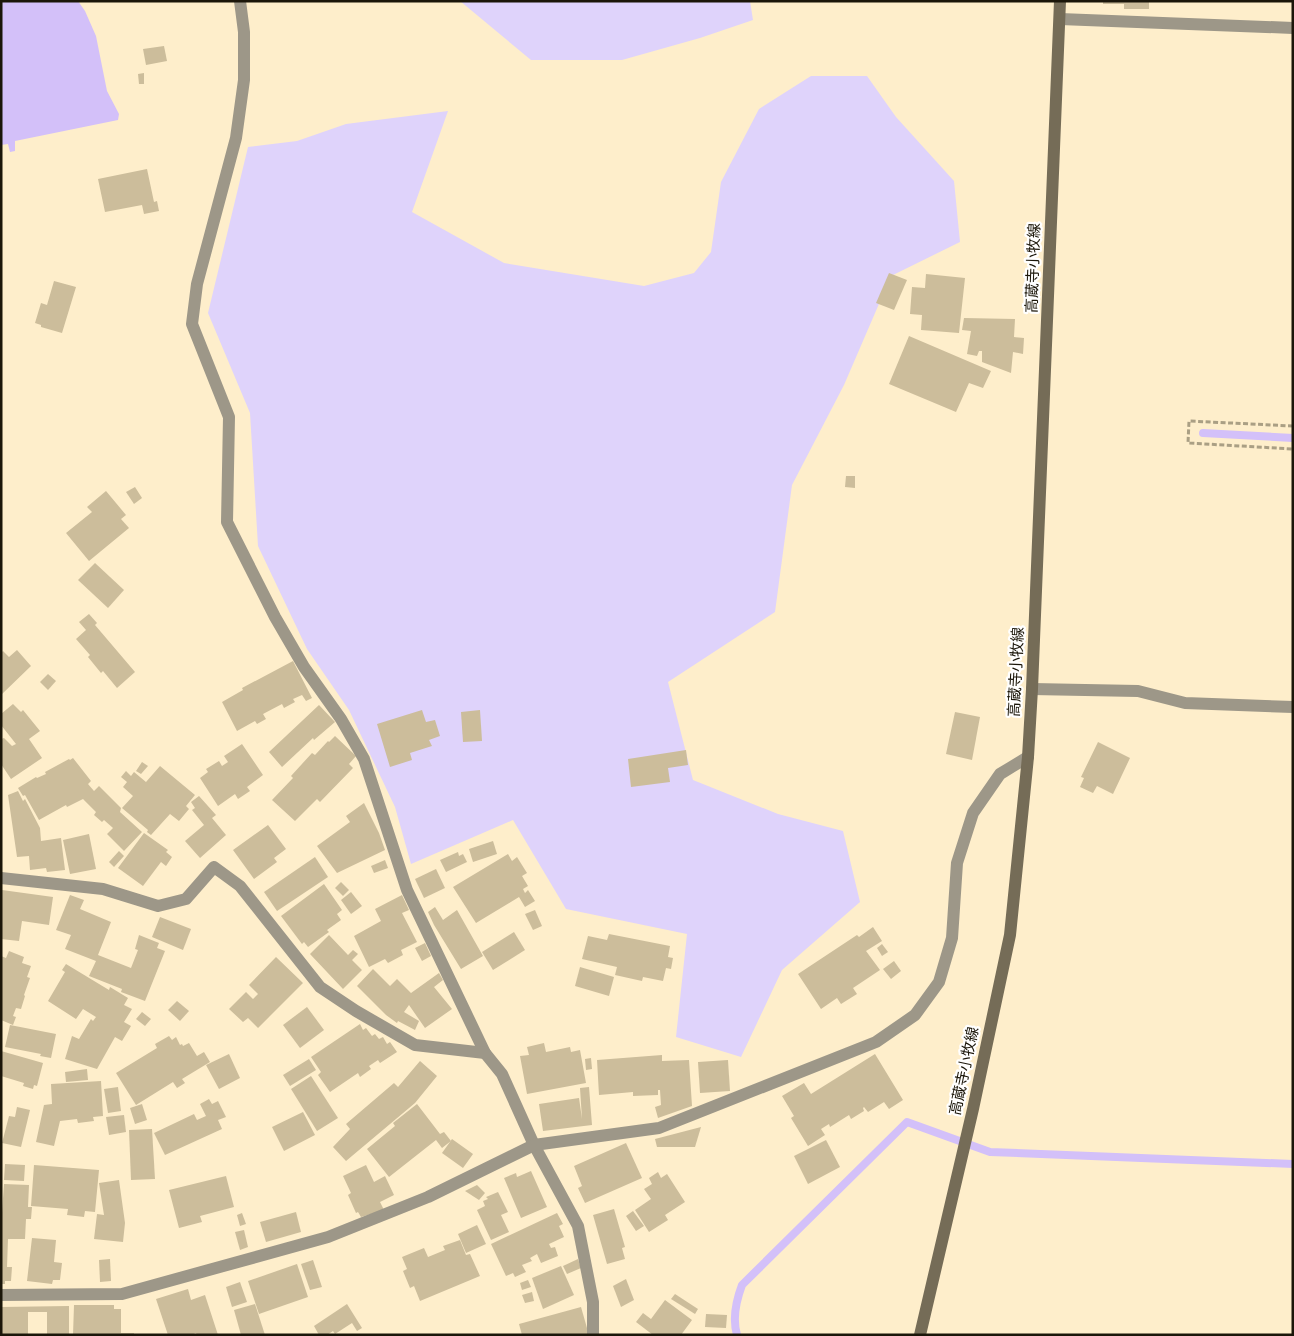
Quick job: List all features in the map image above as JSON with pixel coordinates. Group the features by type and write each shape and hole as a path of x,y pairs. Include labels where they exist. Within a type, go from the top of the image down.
{"main road":[{"name":"高蔵寺小牧線","path":"920,1335 973,1109 1010,935 1028,757 1032,689 1060,1"}],"street":[{"path":"240,1 244,32 244,80 236,138 196,284 192,324 229,418 227,522 304,667 341,719 364,759 407,890 486,1053 502,1074 534,1145 578,1226 593,1302 593,1335"},
{"path":"1060,19 1293,28"},
{"path":"1032,689 1138,691 1185,703 1293,707"},
{"path":"1,1295 122,1294 328,1237 428,1198 534,1145 659,1128 876,1042 915,1015 939,982 952,938 957,863 973,813 1000,774 1028,757"},
{"path":"1,878 103,889 158,906 186,899 214,867 240,886 320,987 356,1011 415,1045 486,1053"}],"path":[{"path":"1293,426 1189,421 1188,443 1293,449"}],"shaded area":[{"path":"1,1 78,1 85,11 96,36 107,91 119,114 118,120 15,141 15,151 10,152 8,144 1,145"},
{"path":"460,1 750,1 753,20 700,38 622,60 531,60"},
{"path":"811,76 867,76 896,117 954,181 960,242 891,276 844,385 792,485 775,612 668,682 693,780 778,814 843,831 860,902 782,970 741,1057 676,1037 687,934 566,909 513,820 411,864 395,807 349,710 307,649 258,546 250,413 208,313 248,147 297,141 346,124 448,111 412,212 504,263 644,286 694,273 711,252 721,182 759,109"}],"building":[{"path":"1103,1 1149,1 1149,9 1124,9 1124,4 1103,4"},
{"path":"164,46 167,61 146,65 143,49"},
{"path":"144,73 144,84 139,84 138,74"},
{"path":"147,169 154,202 157,201 159,211 144,214 142,205 105,212 98,179"},
{"path":"889,273 907,280 894,310 876,303"},
{"path":"926,274 965,278 959,333 921,330 922,315 910,314 912,287 925,288"},
{"path":"54,281 76,287 62,333 41,327 41,325 35,323 41,303 47,305"},
{"path":"964,318 1015,319 1014,337 1024,338 1023,354 1013,352 1011,373 982,362 982,351 979,351 977,356 967,354 971,331 962,330"},
{"path":"909,336 991,371 983,388 969,383 956,412 889,384"},
{"path":"846,476 855,476 855,488 845,487"},
{"path":"135,487 142,498 134,504 126,492"},
{"path":"106,491 126,515 121,519 129,528 89,561 66,533 92,512 87,507"},
{"path":"95,563 124,590 108,608 78,580"},
{"path":"89,614 97,623 95,625 135,672 117,688 103,671 101,673 88,657 90,655 76,639 86,630 79,622"},
{"path":"17,650 31,666 1,695 1,653 3,651 9,657"},
{"path":"293,661 312,698 306,701 302,695 293,699 295,702 284,708 282,704 263,714 266,719 257,724 255,721 237,731 222,702 243,690 242,688"},
{"path":"48,674 56,681 48,690 40,682"},
{"path":"13,704 21,712 23,710 40,731 29,739 42,758 11,779 1,764 1,739 4,738 12,746 16,744 1,725 1,714"},
{"path":"319,705 335,722 314,740 313,738 282,767 269,752"},
{"path":"422,710 426,722 435,720 440,736 429,740 432,746 410,753 412,760 390,767 377,724"},
{"path":"480,710 482,741 463,742 461,712"},
{"path":"955,712 980,717 972,760 946,754"},
{"path":"335,736 356,756 349,764 353,768 320,802 317,799 295,821 272,800 293,778 291,776 312,753 315,755"},
{"path":"1098,742 1130,758 1113,794 1097,786 1093,793 1080,787 1084,778 1081,777"},
{"path":"242,744 263,775 247,787 250,791 238,799 235,794 218,806 200,778 208,772 206,769 219,761 222,766 228,762 224,756"},
{"path":"686,750 688,765 668,768 670,782 631,787 628,759"},
{"path":"73,758 91,781 88,784 94,791 99,786 121,808 120,812 142,832 124,851 107,834 113,828 104,820 102,822 94,815 96,812 83,799 67,807 66,805 39,820 25,795 23,796 18,788"},
{"path":"142,762 148,766 141,774 136,771"},
{"path":"160,766 195,795 186,806 189,809 179,821 170,814 151,835 147,832 148,830 122,808 133,796 123,787 127,782 121,777 126,771 131,776 134,772 146,782"},
{"path":"18,791 23,801 25,799 40,828 41,841 61,838 65,870 47,872 46,868 30,870 29,856 17,857 8,795"},
{"path":"199,796 216,815 212,818 226,835 200,858 185,841 204,825 192,810 195,808 191,802"},
{"path":"364,803 385,850 337,873 317,846 350,822 346,816"},
{"path":"268,825 286,849 274,858 277,862 254,879 233,850"},
{"path":"144,833 168,850 166,852 172,857 166,866 161,862 143,886 118,868"},
{"path":"89,834 96,869 70,874 63,840"},
{"path":"493,841 497,854 473,862 469,849"},
{"path":"119,851 124,856 114,867 109,862"},
{"path":"458,852 459,856 463,854 467,862 446,872 440,860"},
{"path":"508,854 512,861 517,857 527,873 522,876 528,886 523,889 525,893 528,890 535,901 525,907 519,897 476,923 453,887"},
{"path":"315,857 328,877 277,911 264,892"},
{"path":"385,860 388,868 374,873 371,866"},
{"path":"436,869 445,888 424,898 415,879"},
{"path":"341,882 349,890 343,896 335,888"},
{"path":"324,884 342,910 337,914 341,920 327,930 329,932 308,947 304,942 302,944 281,916"},
{"path":"2,890 53,897 49,925 22,921 19,941 1,939"},
{"path":"351,892 362,906 351,914 341,900"},
{"path":"70,895 84,900 80,909 111,922 98,955 131,968 138,950 135,949 139,935 159,943 157,948 165,951 145,1001 121,992 122,989 89,976 96,961 65,949 71,935 56,930"},
{"path":"402,895 409,910 402,913 417,942 401,950 403,955 388,963 385,959 369,967 354,936 381,921 375,909"},
{"path":"435,907 443,920 457,910 483,956 461,969 428,912"},
{"path":"535,910 542,926 533,930 525,914"},
{"path":"160,917 191,929 183,950 152,937"},
{"path":"873,927 882,941 866,951 880,970 853,988 857,994 841,1004 837,998 821,1009 798,974 857,935 859,937"},
{"path":"514,932 525,950 493,970 482,952"},
{"path":"609,934 670,946 668,957 673,958 671,969 666,968 663,981 643,977 642,981 615,975 617,967 582,959 588,936 607,940"},
{"path":"329,935 348,955 353,950 358,954 352,960 362,970 343,989 310,954"},
{"path":"425,943 431,956 422,961 415,948"},
{"path":"882,944 888,952 882,956 877,948"},
{"path":"9,951 24,957 22,963 31,966 27,977 30,978 25,996 21,1009 16,1008 13,1016 16,1017 13,1025 1,1020 1,956 6,958"},
{"path":"276,957 303,983 258,1028 248,1018 243,1022 229,1009 246,992 253,999 258,994 249,985"},
{"path":"894,961 901,971 891,979 883,969"},
{"path":"66,964 109,990 110,987 128,998 124,1005 132,1009 124,1022 131,1026 122,1041 115,1037 97,1069 65,1059 72,1036 79,1039 91,1019 93,1021 96,1017 83,1009 76,1019 48,1001 65,972 62,970"},
{"path":"580,967 614,977 609,996 575,986"},
{"path":"373,969 390,986 397,979 411,993 439,973 443,980 434,987 452,1009 425,1028 409,1005 404,1012 419,1021 415,1030 398,1021 397,1023 386,1015 357,986"},
{"path":"177,1001 189,1011 180,1021 168,1010"},
{"path":"307,1007 324,1030 300,1048 283,1025"},
{"path":"142,1012 151,1019 145,1026 136,1019"},
{"path":"360,1024 363,1030 366,1028 372,1036 375,1034 379,1039 383,1037 387,1044 390,1042 397,1052 380,1063 378,1060 369,1066 371,1069 360,1077 358,1073 330,1092 318,1075 321,1072 311,1057"},
{"path":"10,1025 56,1034 51,1058 40,1056 41,1054 5,1047"},
{"path":"169,1036 172,1040 176,1037 180,1045 182,1044 183,1046 189,1043 197,1056 204,1052 210,1062 182,1079 185,1083 177,1088 173,1082 136,1105 116,1073 157,1048 155,1044"},
{"path":"544,1043 546,1052 570,1047 571,1052 580,1050 586,1083 527,1094 520,1056 529,1055 527,1047"},
{"path":"1,1051 43,1063 37,1086 34,1085 33,1089 23,1086 24,1083 1,1076"},
{"path":"229,1054 240,1078 219,1089 206,1065"},
{"path":"875,1054 903,1100 889,1109 884,1102 868,1112 864,1107 864,1111 851,1119 849,1115 830,1127 829,1124 821,1129 825,1135 808,1146 791,1118 794,1116 782,1096 804,1083 811,1094"},
{"path":"662,1055 662,1061 689,1060 692,1106 658,1118 655,1107 661,1105 660,1090 658,1090 658,1095 633,1096 633,1092 599,1095 597,1060"},
{"path":"591,1058 592,1069 586,1070 585,1059"},
{"path":"309,1059 316,1070 290,1086 283,1075"},
{"path":"728,1060 730,1091 700,1093 698,1062"},
{"path":"420,1061 437,1076 415,1103 346,1161 333,1147 350,1129 346,1124 394,1083 398,1087"},
{"path":"87,1069 88,1080 66,1082 65,1072"},
{"path":"311,1076 338,1118 317,1131 291,1089"},
{"path":"101,1081 103,1116 93,1117 94,1121 78,1123 77,1119 60,1121 54,1146 36,1142 44,1105 52,1104 51,1084"},
{"path":"118,1087 121,1111 108,1113 104,1089"},
{"path":"589,1087 592,1125 543,1131 539,1104 579,1098 582,1119 580,1088"},
{"path":"209,1099 212,1104 218,1101 226,1117 218,1120 222,1129 165,1155 154,1133 194,1114 197,1120 206,1116 200,1104"},
{"path":"142,1104 147,1120 135,1124 130,1108"},
{"path":"417,1104 440,1134 444,1132 451,1141 442,1148 436,1140 389,1177 367,1149 395,1126 393,1123"},
{"path":"17,1107 30,1110 21,1147 2,1143 9,1116 15,1117"},
{"path":"303,1112 315,1135 284,1151 272,1127"},
{"path":"124,1115 126,1132 109,1135 106,1117"},
{"path":"701,1127 695,1147 657,1147 655,1139"},
{"path":"152,1129 155,1179 131,1180 129,1130"},
{"path":"452,1139 473,1154 463,1168 442,1153"},
{"path":"826,1140 840,1167 808,1184 794,1156"},
{"path":"626,1143 642,1178 585,1203 578,1188 582,1186 574,1166"},
{"path":"5,1164 25,1165 24,1181 4,1180"},
{"path":"34,1165 99,1170 95,1212 85,1211 84,1217 67,1215 68,1209 31,1206"},
{"path":"366,1165 374,1182 385,1176 394,1195 380,1202 384,1210 361,1217 358,1212 356,1213 348,1195 351,1193 343,1176"},
{"path":"531,1171 547,1207 521,1218 504,1178 516,1173 517,1177"},
{"path":"658,1172 661,1178 667,1174 685,1202 665,1215 668,1220 649,1232 635,1210 651,1199 644,1189 652,1184 649,1178"},
{"path":"226,1176 234,1207 200,1216 202,1222 179,1228 169,1190"},
{"path":"119,1180 125,1223 123,1242 94,1239 97,1214 104,1215 99,1183"},
{"path":"4,1184 29,1185 28,1207 32,1207 31,1219 26,1219 25,1239 8,1239 7,1267 12,1267 11,1281 5,1281 5,1284 1,1284 1,1227"},
{"path":"477,1185 485,1193 479,1200 465,1191"},
{"path":"498,1192 508,1212 501,1215 509,1232 491,1240 477,1210 485,1206 483,1201 488,1199 486,1197"},
{"path":"614,1209 625,1247 622,1248 625,1259 607,1264 593,1215"},
{"path":"633,1211 644,1226 636,1231 626,1216"},
{"path":"296,1212 301,1232 266,1242 260,1222"},
{"path":"242,1213 246,1224 240,1226 237,1215"},
{"path":"557,1213 563,1224 559,1226 564,1237 549,1244 551,1248 555,1247 558,1256 541,1263 537,1254 530,1258 532,1261 522,1265 526,1272 515,1277 513,1273 506,1276 491,1244"},
{"path":"477,1225 486,1244 466,1253 458,1234"},
{"path":"244,1230 248,1247 240,1250 235,1232"},
{"path":"32,1238 56,1240 54,1262 62,1263 60,1280 53,1280 52,1284 27,1281"},
{"path":"460,1240 466,1255 470,1254 480,1276 420,1301 414,1286 410,1288 403,1271 407,1269 402,1257 424,1248 428,1257 445,1250 443,1246"},
{"path":"110,1259 111,1281 100,1282 99,1260"},
{"path":"578,1259 581,1268 567,1274 563,1266"},
{"path":"313,1260 322,1287 310,1290 301,1264"},
{"path":"297,1264 308,1297 259,1314 248,1281"},
{"path":"561,1266 574,1295 543,1309 532,1278"},
{"path":"626,1279 634,1300 621,1307 613,1286"},
{"path":"528,1280 531,1287 522,1290 520,1283"},
{"path":"240,1282 247,1302 232,1307 226,1287"},
{"path":"188,1289 191,1300 205,1295 218,1335 197,1335 196,1333 191,1335 168,1335 156,1299"},
{"path":"532,1292 534,1301 525,1303 522,1295"},
{"path":"675,1294 698,1309 695,1314 671,1299"},
{"path":"665,1300 692,1320 681,1335 653,1335 636,1322 643,1313 651,1319"},
{"path":"255,1304 265,1335 241,1335 234,1310"},
{"path":"347,1304 362,1328 357,1331 352,1323 335,1334 333,1331 327,1335 319,1335 314,1326"},
{"path":"74,1305 114,1305 114,1309 121,1309 121,1333 134,1333 134,1335 73,1335"},
{"path":"69,1306 69,1335 47,1335 47,1312 28,1312 28,1335 1,1335 1,1307"},
{"path":"581,1307 589,1335 522,1335 519,1324"},
{"path":"706,1314 727,1315 726,1328 705,1327"}],"waterway":[{"path":"1203,433 1293,438"},
{"path":"737,1335 735,1310 742,1285 907,1122 990,1152 1293,1164"}]}
